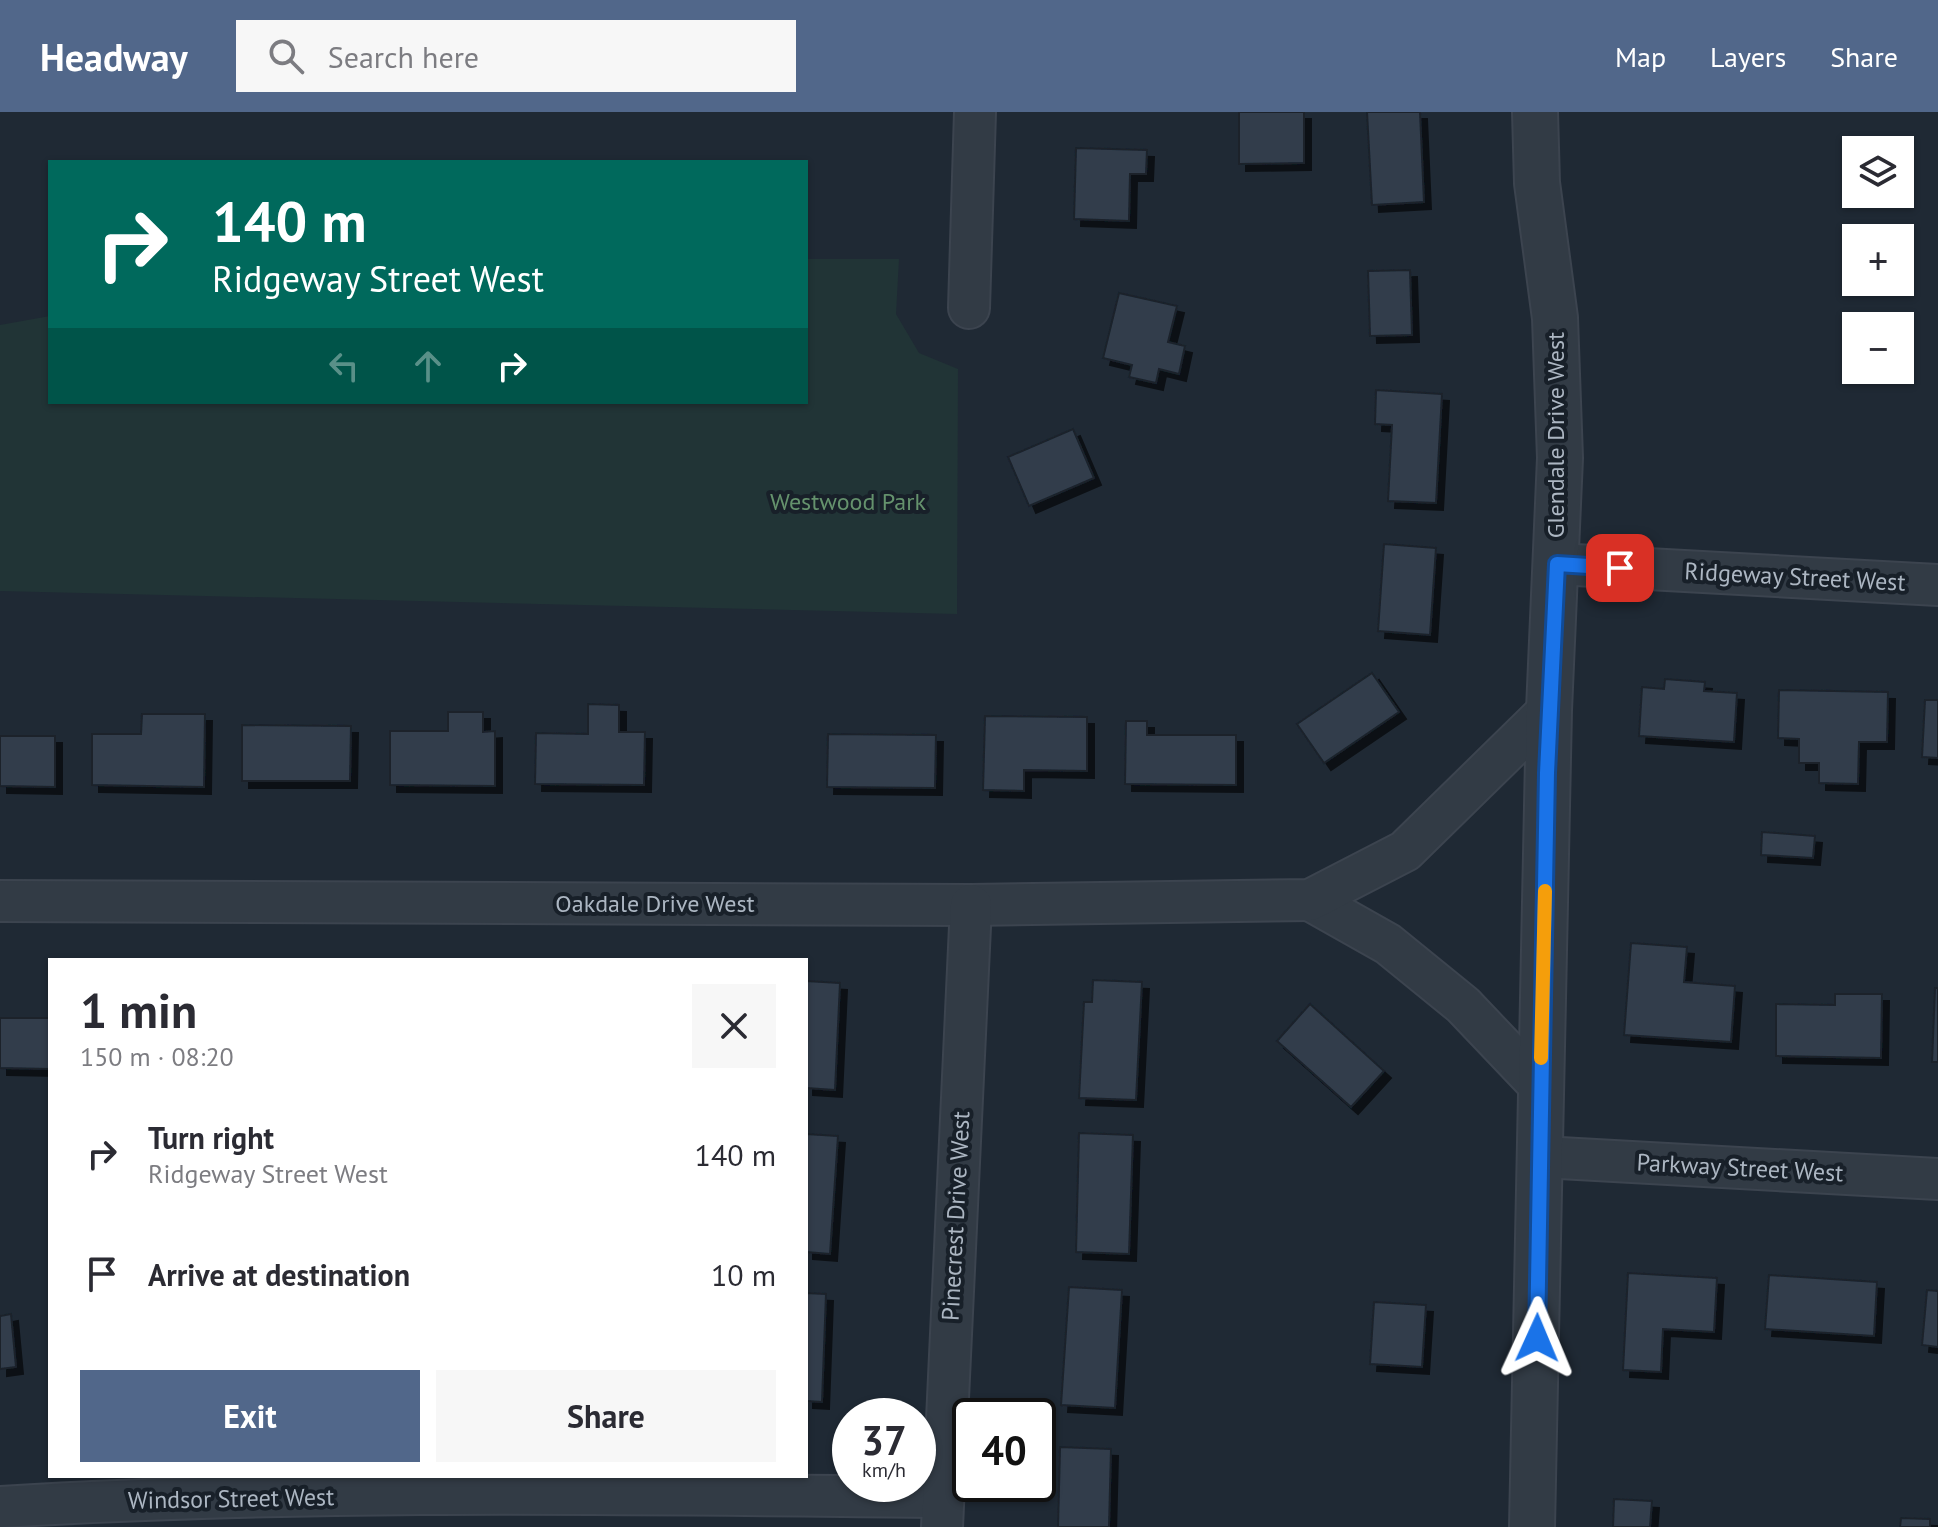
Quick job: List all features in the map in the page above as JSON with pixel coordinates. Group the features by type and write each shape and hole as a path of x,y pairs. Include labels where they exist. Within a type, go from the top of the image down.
{"street":[{"path":"969,308 975,112"},
{"name":"Glendale Drive West","path":"1532,1527 1549,710 1560,458 1555,318 1537,183 1535,112"},
{"name":"Ridgeway Street West","path":"1557,564 1938,585"},
{"name":"Oakdale Drive West","path":"0,901 971,905 1310,900 1405,851 1549,710"},
{"path":"1310,900 1388,944 1463,1005 1540,1086"},
{"name":"Pinecrest Drive West","path":"942,1512 971,905"},
{"name":"Parkway Street West","path":"1542,1157 1938,1179"},
{"name":"Windsor Street West","path":"0,1507 78,1502 538,1494 942,1512"}],"green space":[{"name":"Westwood Park","path":"808,259 899,259 896,314 919,353 958,369 957,614 0,591 0,325 48,316 48,404 808,404"}],"building":[{"path":"1239,112 1304,112 1304,163 1239,164"},
{"path":"1367,112 1420,112 1424,202 1372,205"},
{"path":"1076,148 1147,150 1146,174 1130,174 1129,221 1074,219"},
{"path":"1410,270 1412,335 1370,336 1368,271"},
{"path":"1119,293 1177,306 1168,342 1185,346 1179,374 1159,369 1156,383 1129,377 1132,365 1103,358"},
{"path":"1376,390 1442,394 1436,503 1388,501 1392,425 1375,424"},
{"path":"1073,429 1094,478 1029,506 1008,457"},
{"path":"1384,544 1436,548 1430,635 1378,631"},
{"path":"1372,673 1399,712 1324,763 1297,724"},
{"path":"1665,679 1705,682 1704,691 1737,693 1734,742 1639,736 1642,687 1664,689"},
{"path":"1779,690 1888,692 1887,742 1859,742 1858,784 1819,783 1819,763 1799,763 1799,739 1778,738"},
{"path":"1925,700 1938,700 1938,758 1922,757"},
{"path":"588,704 619,705 619,732 645,732 644,785 535,784 536,733 588,734"},
{"path":"448,712 483,712 483,732 495,731 495,786 390,785 390,731 448,731"},
{"path":"142,714 205,714 204,787 92,785 92,734 141,734"},
{"path":"985,716 1087,717 1087,771 1024,770 1024,791 983,790"},
{"path":"1126,721 1147,721 1147,735 1236,735 1236,785 1125,784"},
{"path":"242,725 351,726 350,781 242,781"},
{"path":"828,734 936,735 935,788 827,787"},
{"path":"0,736 55,736 55,787 0,786"},
{"path":"1762,832 1815,836 1813,858 1761,855"},
{"path":"1631,943 1687,947 1684,982 1735,986 1731,1042 1624,1035"},
{"path":"1093,980 1142,982 1136,1100 1079,1098 1084,1002 1092,1002"},
{"path":"808,981 840,983 835,1090 808,1088"},
{"path":"1935,988 1938,988 1938,1062 1932,1062"},
{"path":"1835,994 1882,994 1881,1058 1776,1056 1776,1004 1835,1005"},
{"path":"1310,1004 1384,1071 1351,1107 1277,1041"},
{"path":"0,1018 48,1018 48,1069 0,1068"},
{"path":"1079,1133 1133,1135 1129,1254 1076,1252"},
{"path":"808,1134 838,1136 830,1254 808,1252"},
{"path":"1628,1273 1717,1278 1714,1332 1663,1329 1661,1372 1623,1370"},
{"path":"1769,1275 1877,1282 1874,1336 1765,1329"},
{"path":"1069,1287 1122,1290 1115,1408 1061,1405"},
{"path":"1927,1290 1938,1291 1938,1347 1922,1345"},
{"path":"808,1293 826,1294 822,1402 808,1401"},
{"path":"1374,1302 1426,1305 1422,1367 1370,1364"},
{"path":"11,1314 16,1367 0,1369 0,1316"},
{"path":"1060,1447 1111,1449 1109,1527 1058,1527"},
{"path":"1614,1499 1652,1501 1650,1527 1613,1527"},
{"path":"1901,1518 1930,1519 1930,1527 1900,1527"}],"slow traffic":[{"path":"1541,1058 1545,891"}],"route":[{"path":"1537,1338 1547,773 1557,564 1620,568"}]}
